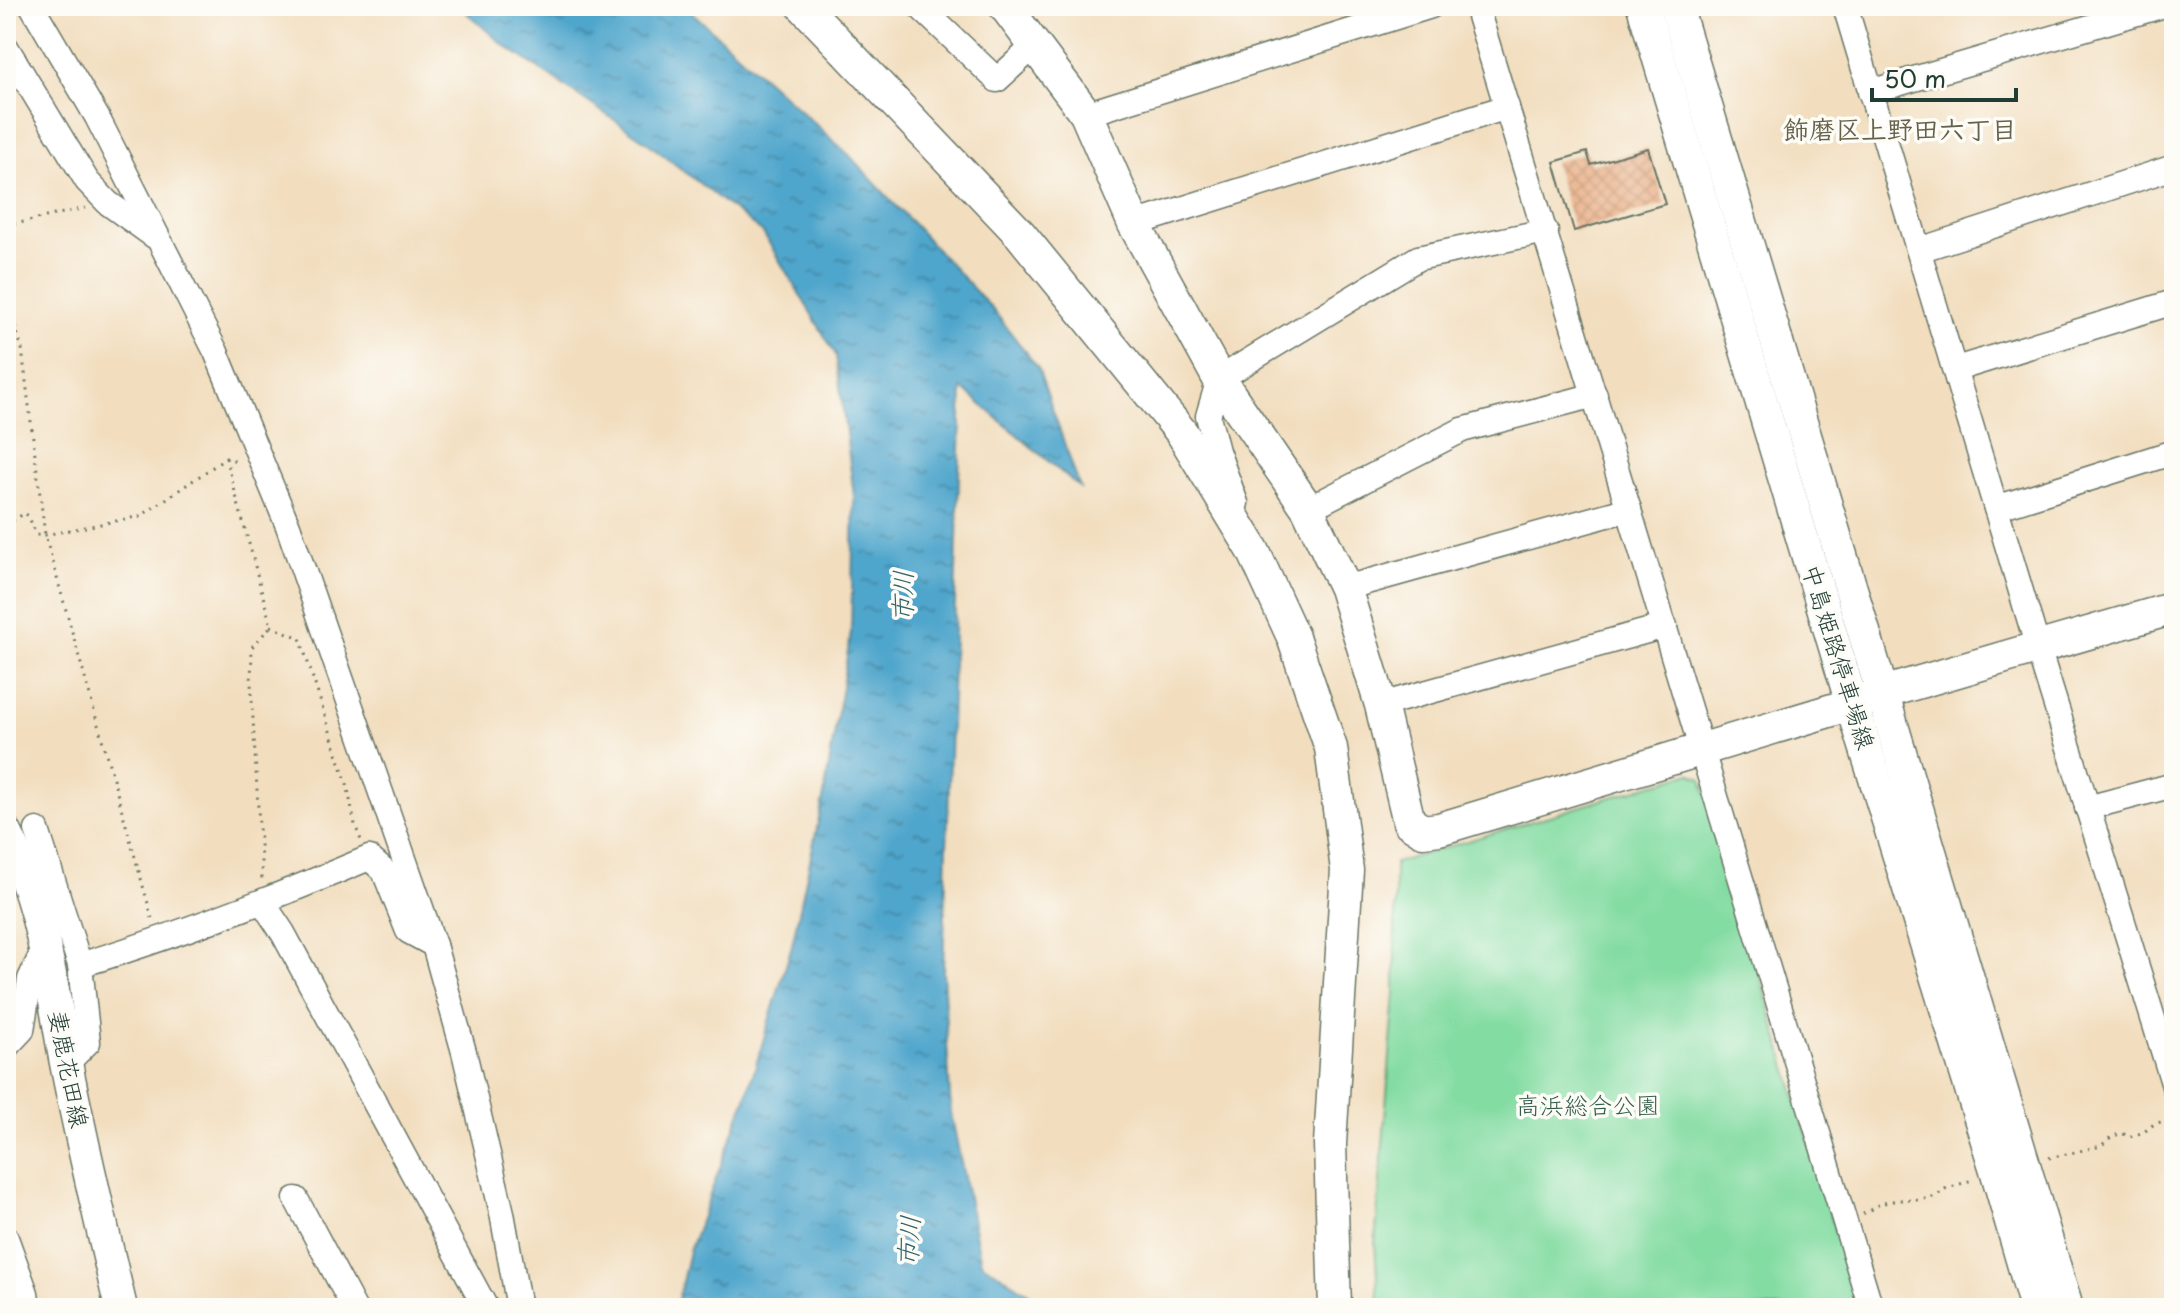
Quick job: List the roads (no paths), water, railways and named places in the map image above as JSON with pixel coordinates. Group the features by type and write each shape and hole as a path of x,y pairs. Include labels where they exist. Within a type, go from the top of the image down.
{"street":[{"path":"32,6 97,117 216,352 288,526 434,945 464,1052 502,1213 519,1308"},
{"path":"803,6 1029,246 1182,433 1253,550"},
{"path":"919,6 997,80 1035,45"},
{"path":"1086,114 1431,6"},
{"path":"1476,6 1871,1308"},
{"name":"中島姫路停車場線","path":"1643,6 1867,698 2010,1168 2067,1308"},
{"name":"中島姫路停車場線","path":"1676,6 1867,698"},
{"path":"1845,6 2038,648 2174,1086"},
{"path":"1870,92 2161,6"},
{"path":"1014,8 1035,45 1086,114 1134,224 1219,379 1308,509 1345,588 1381,705 1409,822 1423,831 1439,829 2174,608"},
{"path":"6,47 80,171 108,203 159,240"},
{"path":"1134,224 1507,107"},
{"path":"1919,250 2174,167"},
{"path":"1335,1308 1330,1144 1347,870 1331,748 1293,637 1253,550 1217,451 1208,416 1219,379 1418,258 1546,231"},
{"path":"1956,369 2174,302"},
{"path":"1308,509 1462,430 1595,395"},
{"path":"1996,508 2174,452"},
{"path":"1345,588 1629,509"},
{"path":"1381,705 1665,626"},
{"path":"2087,808 2174,785"},
{"name":"妻鹿花田線","path":"21,831 18,856 43,888 45,947 66,1064 121,1308"},
{"path":"80,965 263,903 369,858 384,871 408,931 434,945"},
{"path":"43,888 80,965 88,1042 66,1064"},
{"path":"263,903 283,933 486,1308"},
{"path":"6,1047 22,1030 30,979 45,947"},
{"name":"中島姫路停車場線","path":"2010,1168 2036,1308"},
{"path":"296,1199 354,1308"},
{"path":"6,1238 26,1293 28,1308"}],"water":[{"name":"市川","path":"459,6 685,6 848,154 993,310 1038,368 1080,488 962,388 943,972 951,1113 981,1262 1051,1308 676,1308 689,1251 746,1098 792,945 825,790 851,632 854,496 836,355 763,233 644,140 501,43"}],"district":[{"name":"飾磨区上野田六丁目","path":"1900,130"}],"park label":[{"name":"高浜総合公園","path":"1588,1106"}]}
